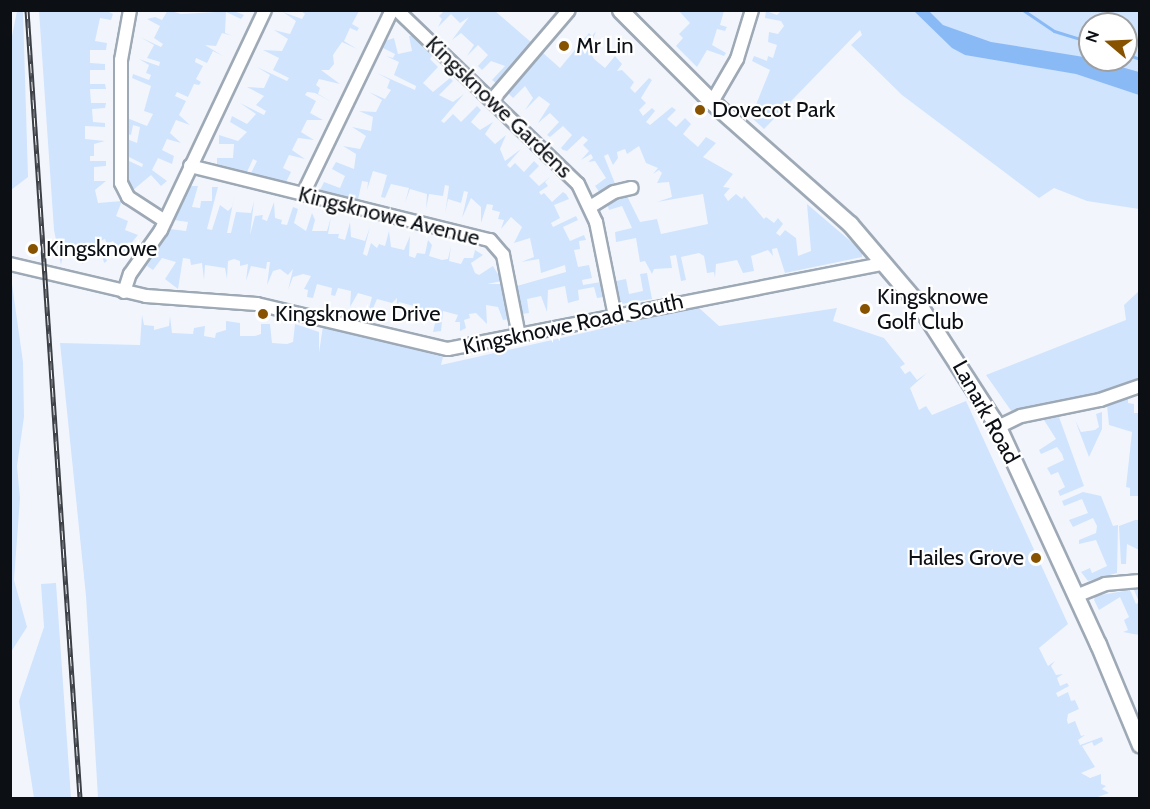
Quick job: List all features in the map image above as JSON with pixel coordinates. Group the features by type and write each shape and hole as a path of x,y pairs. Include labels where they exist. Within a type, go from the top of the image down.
{"main road":[{"name":"Lanark Road","path":"620,10 712,102 850,224 885,263 952,353 998,427 1076,596 1140,745"}],"street":[{"path":"130,10 121,60 121,183 128,196 165,221"},
{"path":"124,292 130,274 165,221 265,10"},
{"path":"303,194 392,10"},
{"name":"Kingsknowe Gardens","path":"397,10 571,175 590,207 615,316"},
{"path":"492,100 569,10"},
{"path":"712,102 741,50 752,10"},
{"name":"Kingsknowe Avenue","path":"190,166 495,244 503,255 519,336"},
{"path":"590,207 614,192 632,188"},
{"name":"Kingsknowe Road South","path":"10,264 124,292 257,304 439,348 462,348 885,263"},
{"path":"998,427 1021,416 1101,400 1140,386"},
{"path":"1076,596 1105,585 1140,581"}],"shaded area":[{"path":"105,10 113,14 111,20 100,18 95,41 107,43 106,50 90,50 90,63 105,64 105,70 90,70 90,84 105,84 106,89 90,89 91,103 106,103 105,108 92,109 93,122 105,123 105,127 85,126 85,139 105,141 94,144 94,156 90,156 90,161 106,161 106,166 94,167 94,181 106,181 95,190 98,203 122,201 116,216 128,221 125,230 138,235 123,253 113,241 107,244 105,239 100,241 107,261 104,263 99,243 96,249 83,249 83,264 77,260 78,245 65,244 61,265 54,230 39,11"},
{"path":"168,10 181,14 234,11 244,15 241,19 226,12 225,33 233,36 222,33 216,46 205,45 223,56 213,51 207,63 196,58 195,62 203,66 196,79 201,82 199,85 194,84 188,97 177,92 175,96 186,101 179,115 190,125 176,120 170,133 181,143 167,139 162,150 174,156 172,164 158,158 152,170 167,181 161,186 151,175 133,190 128,181 127,160 142,167 143,164 127,156 127,139 137,143 140,127 133,125 131,135 127,134 127,118 147,126 153,114 144,111 151,86 132,78 133,74 149,80 151,75 146,73 149,65 139,59 159,66 160,62 147,58 154,45 140,37 161,47 163,44 154,38 160,26 147,19 155,17 162,20"},
{"path":"782,10 1139,11 1139,209 1087,201 1054,188 1039,198 902,95 851,45 862,35 860,30 764,129 751,117 770,70 752,61 754,56 767,61 768,56 773,58 777,45 768,42 769,32 778,34 784,26 781,21 765,18 766,11 777,15"},
{"path":"17,11 23,11 28,177 11,190 11,41"},
{"path":"301,11 359,11 352,24 359,28 357,31 350,28 344,41 357,49 342,42 333,55 334,64 329,70 321,70 340,84 319,79 316,85 320,88 318,94 332,102 315,93 307,92 305,95 316,101 310,113 323,120 307,120 301,132 314,140 298,138 292,150 305,159 289,155 283,168 291,172 286,182 251,173 257,161 253,159 247,172 217,164 217,158 233,158 234,144 219,144 219,135 238,141 247,132 230,122 232,116 247,124 256,114 240,103 264,115 266,111 256,105 264,96 247,87 264,88 270,75 257,67 287,81 289,78 273,70 279,58 263,50 282,51 288,39 274,30 290,34 296,21 283,12 302,19 305,14"},
{"path":"444,11 495,11 532,43 497,84 492,80 505,66 491,61 482,70 478,66 488,55 478,45 467,56 474,45 461,33 452,40 469,17 460,23 451,14 438,27 442,19 439,16"},
{"path":"679,11 724,11 720,25 727,27 725,31 717,29 712,45 726,53 724,56 707,50 697,67 676,46 683,38 679,34 690,23"},
{"path":"596,31 589,50 594,59 605,68 615,56 622,64 617,71 622,70 634,82 630,88 635,93 649,78 652,80 641,98 646,103 639,110 643,116 652,108 655,111 646,122 650,125 672,107 676,110 667,119 676,127 685,118 691,124 683,134 698,147 706,137 716,143 703,157 733,174 723,187 730,188 724,195 728,201 736,194 742,199 744,196 764,219 766,217 774,223 778,218 783,224 776,233 780,236 785,230 796,238 798,256 811,251 807,204 862,251 862,257 785,273 777,248 772,249 773,256 768,250 751,256 754,271 743,273 737,260 716,264 715,278 714,272 707,273 704,256 699,253 681,257 686,280 681,281 676,255 670,256 672,268 654,269 652,274 645,261 640,262 636,238 616,242 615,232 632,228 622,206 609,210 606,200 627,196 640,222 657,219 661,234 708,224 703,194 657,202 672,197 669,182 657,183 662,173 659,170 653,174 658,168 646,163 639,146 627,154 625,149 617,152 618,158 613,165 608,154 604,156 616,186 600,193 595,186 606,178 595,161 588,162 593,158 591,154 581,160 589,151 583,145 588,140 583,136 567,151 563,150 561,148 572,135 563,126 550,137 547,135 559,122 550,113 538,123 550,104 539,96 525,110 533,98 525,86 513,98 508,93 543,53 560,68 589,33 592,36"},
{"path":"415,35 434,53 430,59 438,67 423,83 433,92 450,78 453,81 439,95 453,102 464,94 441,121 444,123 453,114 461,122 477,106 481,110 471,122 480,130 493,122 485,134 495,144 506,135 500,149 505,161 521,149 507,165 510,168 515,163 524,172 534,161 539,166 529,176 539,186 550,177 545,182 548,186 539,192 541,195 544,193 552,202 563,192 566,194 569,199 554,205 560,218 551,223 553,227 576,216 578,220 563,227 570,241 584,235 586,240 579,241 580,249 574,250 578,267 589,265 592,278 582,280 583,285 601,282 604,297 597,298 594,287 578,290 579,300 568,303 565,286 548,290 547,312 541,296 527,299 529,313 522,314 517,286 566,272 565,265 541,273 539,259 521,262 534,257 530,238 514,243 522,227 511,217 501,229 504,220 498,219 500,212 492,210 493,205 487,204 481,223 481,207 471,198 462,218 468,192 464,191 461,203 448,199 445,214 449,186 445,185 443,196 429,194 426,209 427,194 410,189 405,203 409,188 391,184 385,198 381,197 387,175 373,171 367,190 368,182 362,181 358,200 320,190 324,182 340,188 345,176 332,169 336,162 354,169 356,154 343,146 360,149 366,136 352,127 371,131 373,117 359,111 376,112 382,100 369,92 385,99 391,90 387,88 390,80 377,73 415,90 416,86 394,75 399,62 386,56 393,58 395,54 381,47 385,41 394,38 398,54 412,51 409,36"},
{"path":"190,186 198,186 192,207 200,208 201,201 212,201 212,187 218,187 207,229 212,230 220,205 228,211 232,207 235,193 227,233 231,233 236,212 251,213 254,201 250,235 255,216 263,215 262,219 267,221 274,202 275,218 282,220 281,224 287,225 293,207 298,209 294,223 306,231 312,213 315,220 312,231 327,231 331,217 328,234 339,234 338,238 345,240 350,222 351,237 365,241 370,227 363,254 367,256 371,243 377,248 379,244 385,246 389,231 391,247 404,250 410,236 409,256 415,258 417,253 425,254 428,240 432,245 429,256 442,260 448,259 451,246 449,261 461,264 464,258 473,258 475,250 483,255 471,263 475,273 479,275 493,266 502,281 487,284 503,284 509,319 503,320 498,307 486,305 487,324 476,313 469,314 470,318 464,320 466,328 460,331 460,322 455,322 458,315 443,311 441,331 433,332 436,319 433,313 418,314 414,322 419,303 414,306 399,302 396,314 397,298 392,303 377,299 371,313 368,312 372,297 358,293 350,307 351,291 338,288 335,296 331,295 332,288 317,284 313,298 307,297 308,290 304,289 311,276 303,274 293,277 288,290 293,269 288,275 280,269 273,271 267,285 270,262 267,262 266,269 251,266 246,281 248,264 240,266 240,261 234,259 228,261 227,279 225,268 205,265 204,280 202,263 191,265 190,259 183,258 178,289 165,279 176,262 162,258 153,270 147,266 170,229 186,231 188,222 174,220"},
{"path":"647,273 652,299 621,304 616,281 626,279 629,294 643,291 640,274"},
{"path":"11,277 23,362 24,417 17,466 20,498 14,580 27,627 11,652"},
{"path":"1139,291 1140,379 1099,395 1012,412 986,375 1126,320 1124,305"},
{"path":"698,307 719,326 837,308 833,321 884,338 905,364 900,367 905,374 910,371 917,380 927,373 910,388 919,410 926,406 932,415 966,401 1068,624 1039,648 1048,666 1055,661 1051,666 1056,675 1063,674 1057,678 1060,686 1067,683 1069,686 1056,693 1058,697 1068,692 1071,701 1075,700 1079,709 1068,714 1067,720 1068,724 1075,721 1081,736 1085,735 1078,740 1080,745 1102,737 1103,741 1094,746 1092,742 1082,746 1095,767 1081,773 1090,778 1101,774 1101,784 1106,786 1102,789 1109,793 1095,798 98,798 86,596 60,343 140,345 142,315 144,325 154,326 154,330 169,326 170,316 172,333 193,334 194,328 205,326 204,336 215,338 216,333 226,330 226,321 240,323 240,336 255,336 261,334 261,324 270,324 272,343 287,344 293,342 295,324 319,332 319,353 323,326 443,357 441,365"},
{"path":"1128,399 1128,403 1134,404 1134,413 1139,413 1139,496 1130,496 1130,488 1126,487 1132,432 1109,425 1107,405"},
{"path":"1102,412 1102,429 1089,457 1075,420 1081,432 1095,430 1099,427 1096,414"},
{"path":"1059,417 1084,486 1060,496 1058,491 1065,487 1058,472 1051,475 1047,468 1064,460 1062,454 1057,447 1041,454 1039,450 1056,439 1044,420"},
{"path":"1083,492 1101,496 1113,526 1118,525 1117,573 1088,581 1081,572 1090,568 1092,573 1107,566 1096,540 1079,544 1079,540 1096,533 1097,526 1093,518 1073,527 1069,520 1088,513 1082,499 1064,506 1062,501"},
{"path":"1139,520 1139,550 1127,544 1126,564 1121,564 1119,526"},
{"path":"56,583 71,798 34,798 19,701 44,627 41,584"},
{"path":"1130,590 1136,604 1139,602 1139,635 1123,632 1128,630 1124,620 1129,617 1120,597 1099,610 1094,600 1095,596"},
{"path":"1134,590 1139,590 1139,602"}],"water":[{"path":"914,11 929,11 943,25 991,42 1078,56 1078,72 1139,72 1139,95 1076,74 965,55 952,48"}],"waterway":[{"path":"1023,10 1054,31 1078,38"}],"railway":[{"path":"27,10 80,798"}],"place":[{"name":"Mr Lin","path":"564,46"},
{"name":"Dovecot Park","path":"700,110"},
{"name":"Kingsknowe","path":"33,249"},
{"name":"Kingsknowe Golf Club","path":"865,309"},
{"name":"Kingsknowe Drive","path":"263,314"},
{"name":"Hailes Grove","path":"1036,558"}]}
